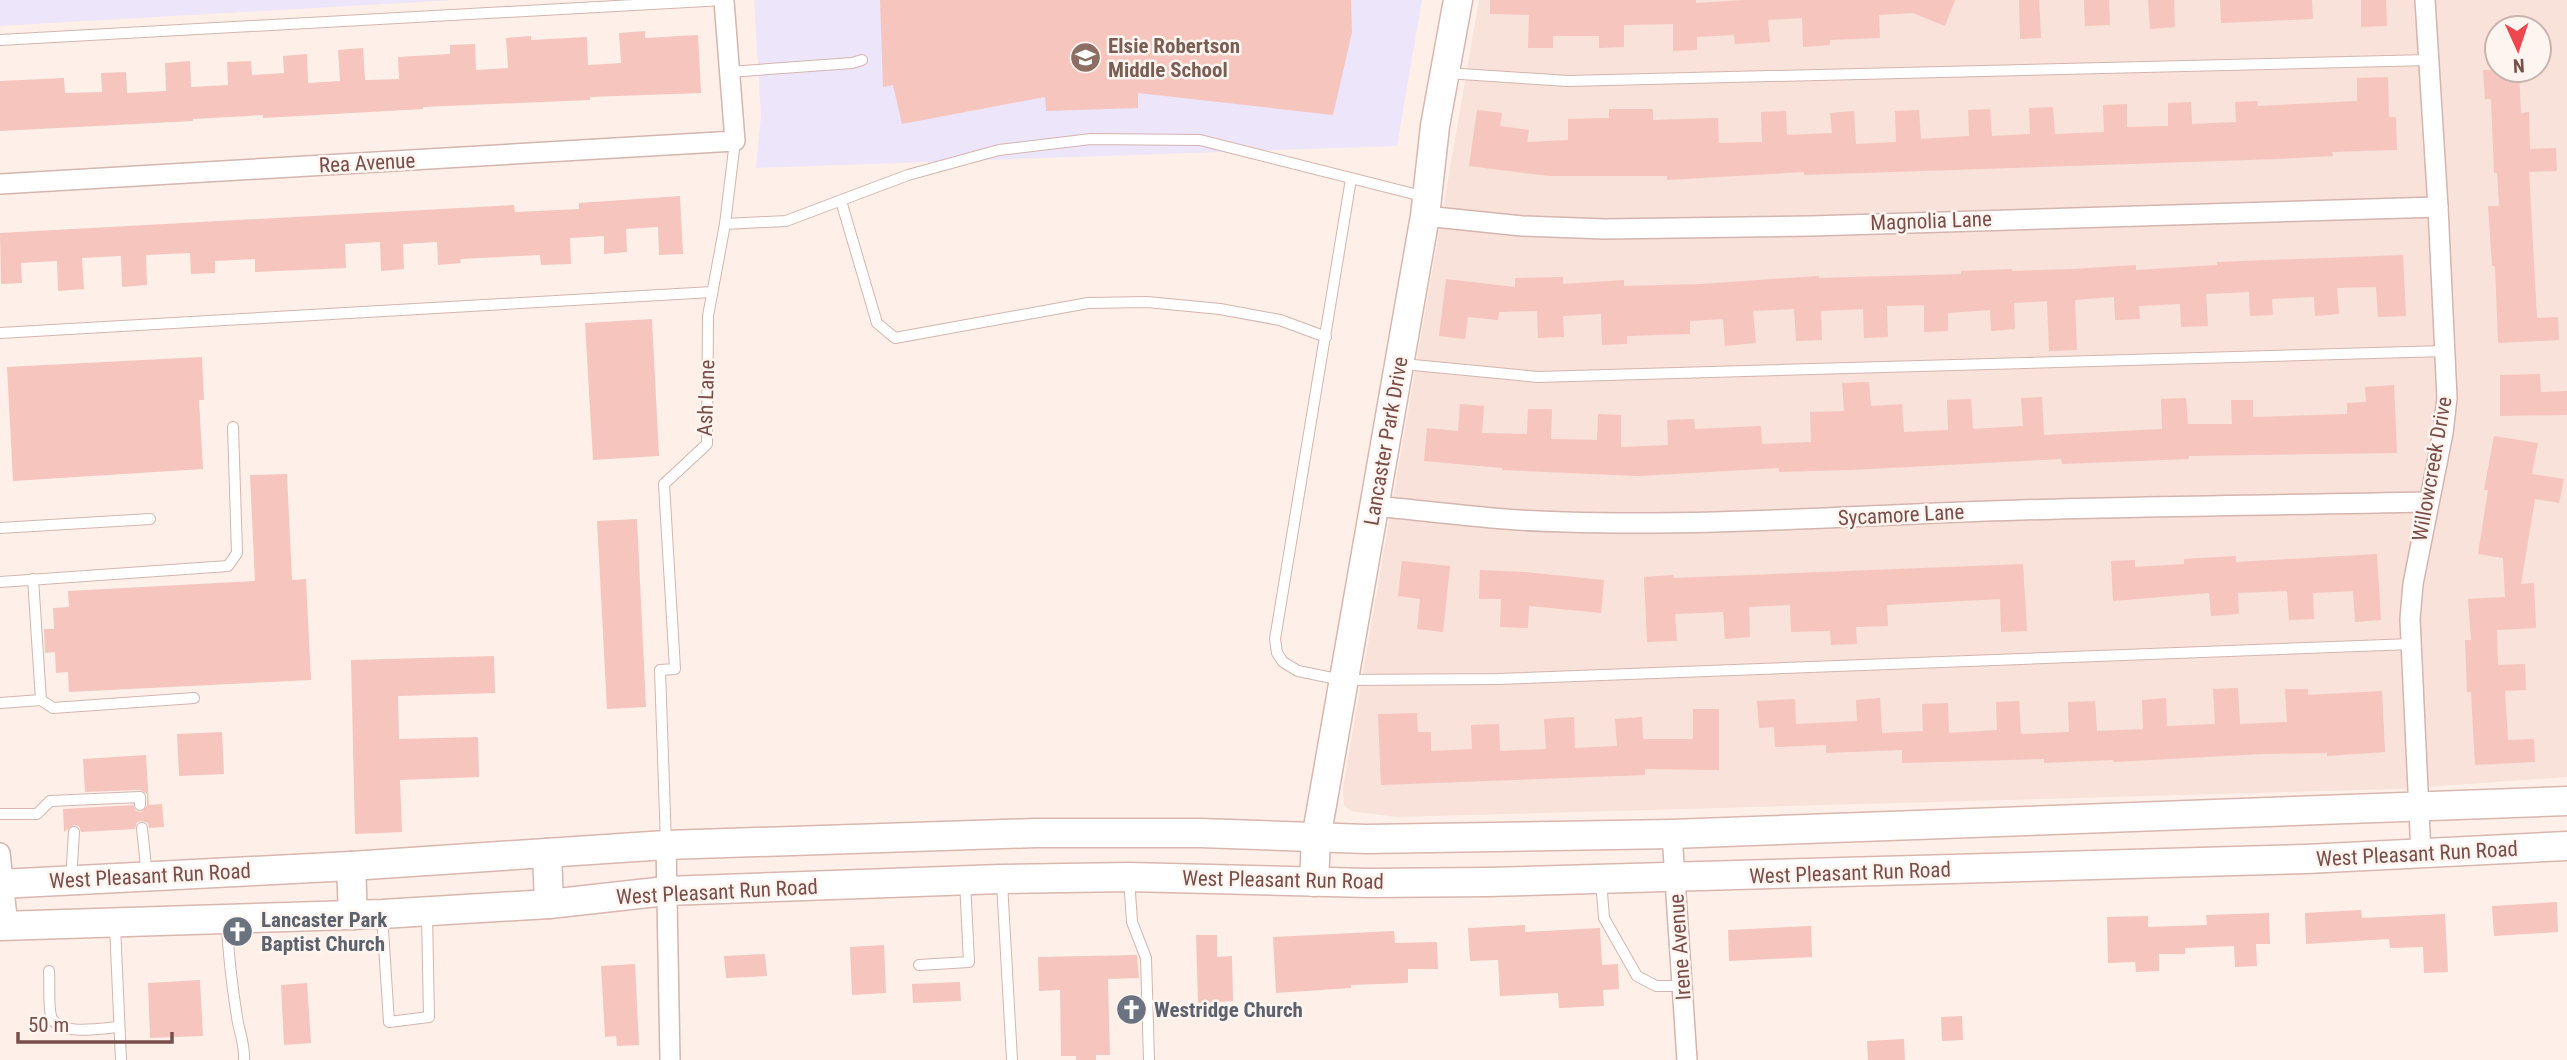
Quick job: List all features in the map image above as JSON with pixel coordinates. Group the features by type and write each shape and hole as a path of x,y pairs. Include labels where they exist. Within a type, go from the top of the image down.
{"main road":[{"name":"Lancaster Park Drive","path":"1314,882 1316,839 1426,207 1435,126 1458,0"},
{"name":"West Pleasant Run Road","path":"2,884 351,866 666,845 1000,834 1200,833 1316,839 1672,834 2567,802"},
{"path":"1000,834 1001,879"},
{"name":"West Pleasant Run Road","path":"4,926 427,912 549,904 666,891 1001,879 1129,877 1489,883 2421,854 2567,846"},
{"path":"547,853 549,904"},
{"path":"351,866 353,915"},
{"path":"195,874 198,919"}],"street":[{"name":"Ash Lane","path":"724,0 735,141"},
{"name":"Willowcreek Drive","path":"2421,854 2412,644 2413,584 2447,398 2425,0"},
{"name":"Rea Avenue","path":"0,184 735,141"},
{"name":"Magnolia Lane","path":"1426,207 1522,226 1605,229 1811,226 2438,207"},
{"name":"Sycamore Lane","path":"1375,506 1514,519 1628,523 1814,520 2032,510 2427,502"},
{"name":"Irene Avenue","path":"1672,834 1687,1060"},
{"name":"Ash Lane","path":"666,845 670,1060"},
{"path":"0,853 4,926"}],"lane":[{"path":"0,40 724,0"},
{"path":"729,72 862,60"},
{"path":"1445,72 1568,81 2429,60"},
{"path":"726,224 786,221 908,175 999,150 1091,139 1200,140 1351,179 1426,207"},
{"name":"Ash Lane","path":"666,845 660,670 675,670 664,484 707,444 708,316 726,224 735,141"},
{"path":"1351,179 1275,639 1277,653 1283,662 1298,671 1342,680 1498,679 2412,644"},
{"path":"841,201 877,323 895,338 1088,303 1147,302 1220,309 1280,320 1326,337"},
{"path":"0,332 712,292"},
{"path":"1399,363 1538,377 2445,351"},
{"path":"0,582 228,566 237,553 233,427"},
{"path":"0,528 150,519"},
{"path":"33,579 41,700"},
{"path":"0,703 41,700 53,708 194,698"},
{"path":"0,814 37,814 50,801 75,804 140,797 140,805"},
{"path":"142,828 147,876"},
{"path":"71,880 74,832"},
{"path":"1129,877 1132,922 1146,957 1149,1060"},
{"path":"1001,879 1012,1060"},
{"path":"1601,879 1604,919 1637,976 1656,986 1682,986"},
{"path":"919,965 969,962 965,881"},
{"path":"382,914 389,1022 429,1017 427,912"},
{"path":"227,918 229,962 237,1021 244,1040 244,1060"},
{"path":"114,922 121,1060"},
{"path":"49,971 51,1018 56,1025 65,1030 119,1027"}],"shaded area":[{"path":"0,0 455,0 0,26"},
{"name":"Elsie Robertson Middle School","path":"754,0 1422,0 1397,146 756,168 761,115"},
{"path":"1479,0 2567,0 2567,777 2397,789 1397,817 1351,811 1344,805 1343,788"}],"building":[{"path":"880,0 1351,0 1352,32 1333,115 1138,93 1138,108 1046,111 1045,97 902,124 893,85 883,87"},
{"path":"1490,0 1696,0 1696,3 1744,0 1955,0 1945,26 1913,13 1879,15 1880,38 1830,40 1830,45 1803,47 1802,18 1768,20 1770,42 1735,44 1734,35 1697,37 1697,50 1673,51 1673,24 1624,25 1624,47 1599,48 1599,36 1553,36 1553,48 1528,48 1529,15 1490,14"},
{"path":"2019,0 2039,0 2041,38 2020,39"},
{"path":"2084,0 2109,0 2110,25 2085,26"},
{"path":"2148,0 2174,0 2175,27 2150,29"},
{"path":"2220,0 2312,0 2313,19 2221,23"},
{"path":"2361,0 2386,0 2387,26 2361,27"},
{"path":"645,31 645,38 698,35 701,93 0,131 0,81 64,78 65,93 102,92 101,73 126,72 127,93 166,91 165,63 190,61 191,87 228,85 227,62 251,61 252,75 284,73 283,56 307,54 308,83 340,81 338,50 363,48 365,80 399,79 398,57 450,54 450,45 475,44 476,70 508,68 506,38 531,36 531,40 587,37 588,65 621,63 619,33"},
{"path":"2388,77 2389,117 2396,117 2397,150 2332,152 2333,156 2277,159 1804,175 1804,172 1667,180 1667,176 1549,176 1469,166 1477,110 1502,113 1500,126 1529,130 1527,142 1568,140 1568,119 1609,118 1609,109 1653,109 1653,120 1718,118 1719,143 1762,142 1761,112 1786,111 1787,135 1832,133 1830,113 1854,111 1856,144 1896,142 1895,111 1919,110 1921,139 1969,136 1968,110 1990,109 1992,136 2030,134 2029,108 2053,107 2055,134 2104,132 2103,105 2127,104 2127,127 2168,126 2168,103 2191,102 2192,124 2236,122 2235,102 2257,101 2258,106 2357,101 2357,78"},
{"path":"2484,84 2520,84 2521,113 2529,112 2530,149 2556,148 2557,171 2529,172 2537,318 2558,317 2559,340 2498,343 2495,266 2492,266 2488,206 2499,206 2497,173 2494,173 2491,99 2485,99"},
{"path":"680,196 683,254 659,255 658,227 626,229 627,252 604,254 604,236 570,238 571,264 541,265 540,255 460,259 461,263 438,265 437,242 403,244 404,269 381,271 380,242 345,244 346,268 255,272 255,259 215,261 215,273 191,274 190,253 146,255 147,285 122,287 121,256 82,258 84,289 58,291 57,261 21,263 22,283 1,284 0,233 514,205 515,212 579,209 579,203"},
{"path":"2403,255 2406,316 2378,317 2376,287 2337,288 2339,314 2315,316 2314,297 2272,299 2273,315 2250,316 2249,292 2206,294 2208,326 2181,327 2180,304 2139,306 2140,319 2115,320 2114,297 2075,300 2077,350 2049,351 2047,301 2014,303 2015,329 1991,331 1990,310 1948,313 1948,331 1924,332 1924,305 1887,306 1888,337 1864,338 1863,309 1821,311 1822,340 1796,341 1794,309 1753,311 1756,343 1725,346 1723,319 1690,321 1690,334 1627,336 1627,344 1602,345 1601,314 1563,316 1564,337 1538,338 1537,311 1499,312 1498,320 1468,317 1465,339 1439,336 1446,279 1515,287 1515,278 1563,277 1563,284 1624,280 1624,286 2136,265 2136,270 2217,265 2217,262"},
{"path":"652,319 659,456 593,460 585,323"},
{"path":"202,357 204,400 199,400 203,469 13,481 7,367"},
{"path":"2540,374 2541,392 2567,391 2567,415 2500,416 2500,375"},
{"path":"1869,382 1871,406 1902,404 1904,432 1948,430 1947,400 1971,399 1973,429 2023,426 2021,398 2042,397 2044,435 2162,429 2161,399 2186,398 2188,424 2232,424 2231,400 2253,400 2253,417 2347,414 2347,403 2366,402 2365,387 2394,385 2397,453 2189,456 2189,459 2062,464 2061,459 1850,470 1779,472 1779,468 1638,476 1502,470 1424,461 1427,428 1458,431 1460,404 1484,406 1482,433 1527,434 1528,409 1552,409 1551,439 1597,440 1598,414 1621,415 1621,447 1668,445 1667,420 1694,419 1695,429 1761,426 1762,444 1811,442 1810,412 1844,411 1842,383"},
{"path":"2494,436 2538,443 2532,474 2564,479 2559,503 2535,499 2521,584 2534,583 2536,628 2497,630 2498,665 2525,664 2526,690 2505,691 2508,740 2534,739 2535,762 2475,765 2471,692 2467,692 2465,640 2471,640 2468,599 2505,597 2503,558 2478,554 2488,490 2484,490"},
{"path":"287,474 292,580 306,579 311,680 69,692 68,672 56,673 55,652 45,653 44,629 54,629 53,608 69,607 68,591 255,581 250,475"},
{"path":"637,519 646,707 607,709 597,521"},
{"path":"2377,554 2381,620 2355,622 2353,591 2313,593 2314,619 2289,620 2287,591 2238,593 2239,614 2211,616 2209,593 2113,601 2111,561 2135,560 2135,567 2184,564 2184,559 2236,556 2236,562"},
{"path":"1402,561 1450,566 1443,632 1417,629 1420,599 1398,596"},
{"path":"2023,564 2027,631 2001,632 2000,599 1887,605 1888,626 1856,627 1857,644 1831,645 1830,631 1791,632 1790,605 1749,607 1750,637 1725,639 1723,612 1675,614 1677,641 1647,642 1644,577"},
{"path":"1480,570 1604,580 1601,613 1529,606 1528,628 1500,627 1501,599 1479,599"},
{"path":"494,656 495,693 398,696 399,739 478,737 479,777 400,780 402,832 355,834 351,660"},
{"path":"2238,688 2240,724 2287,722 2285,689 2308,689 2308,695 2382,691 2385,752 2327,756 2327,753 2262,754 2114,762 2044,763 2044,759 1902,763 1902,750 1826,753 1826,745 1775,747 1774,727 1759,728 1757,701 1795,699 1796,724 1857,721 1856,700 1880,698 1882,733 1923,731 1922,704 1948,703 1949,733 1997,730 1996,702 2019,701 2021,734 2069,732 2068,702 2095,701 2097,731 2143,729 2142,700 2166,698 2167,726 2215,724 2213,689"},
{"path":"1693,709 1719,709 1719,770 1645,769 1645,775 1381,785 1378,714 1417,713 1418,732 1431,732 1431,751 1472,749 1471,725 1499,724 1500,751 1546,749 1544,719 1574,717 1575,748 1617,746 1615,719 1642,717 1643,739 1693,739"},
{"path":"222,732 224,774 179,776 177,734"},
{"path":"146,755 149,805 162,804 164,827 149,828 148,823 142,821 137,822 135,829 81,832 79,826 74,825 64,832 63,809 133,805 136,811 141,812 147,806 147,794 140,790 85,792 83,759"},
{"path":"2557,902 2558,932 2494,936 2492,906"},
{"path":"2361,910 2362,918 2445,914 2448,972 2424,973 2423,947 2390,948 2389,939 2306,944 2305,913"},
{"path":"2269,913 2270,944 2256,944 2257,966 2235,967 2234,946 2185,948 2185,954 2159,954 2159,971 2136,972 2135,962 2108,963 2107,917 2148,916 2148,927 2207,925 2206,915"},
{"path":"1525,925 1525,932 1600,928 1602,965 1618,964 1619,989 1603,990 1604,1006 1559,1008 1558,993 1500,996 1498,960 1470,961 1468,928"},
{"path":"1811,926 1812,957 1729,961 1728,930"},
{"path":"1394,931 1395,943 1437,942 1438,969 1408,969 1408,983 1351,985 1351,988 1276,993 1273,937"},
{"path":"1196,935 1217,935 1217,957 1232,956 1233,1001 1198,1003"},
{"path":"884,945 886,993 852,995 850,947"},
{"path":"765,954 767,976 726,978 724,956"},
{"path":"1137,955 1139,978 1108,979 1110,1055 1096,1055 1096,1060 1076,1060 1076,1056 1061,1056 1060,990 1039,991 1038,957"},
{"path":"635,964 639,1045 617,1046 616,1036 605,1037 601,966"},
{"path":"200,980 203,1036 150,1038 148,983"},
{"path":"960,982 961,1001 913,1003 912,984"},
{"path":"307,983 311,1043 284,1045 281,985"},
{"path":"1962,1016 1963,1040 1942,1041 1941,1017"},
{"path":"1904,1039 1905,1060 1868,1060 1867,1041"}],"place":[{"name":"Elsie Robertson Middle School","path":"1085,58"},
{"name":"Lancaster Park Baptist Church","path":"238,932"},
{"name":"Westridge Church","path":"1131,1010"}]}
